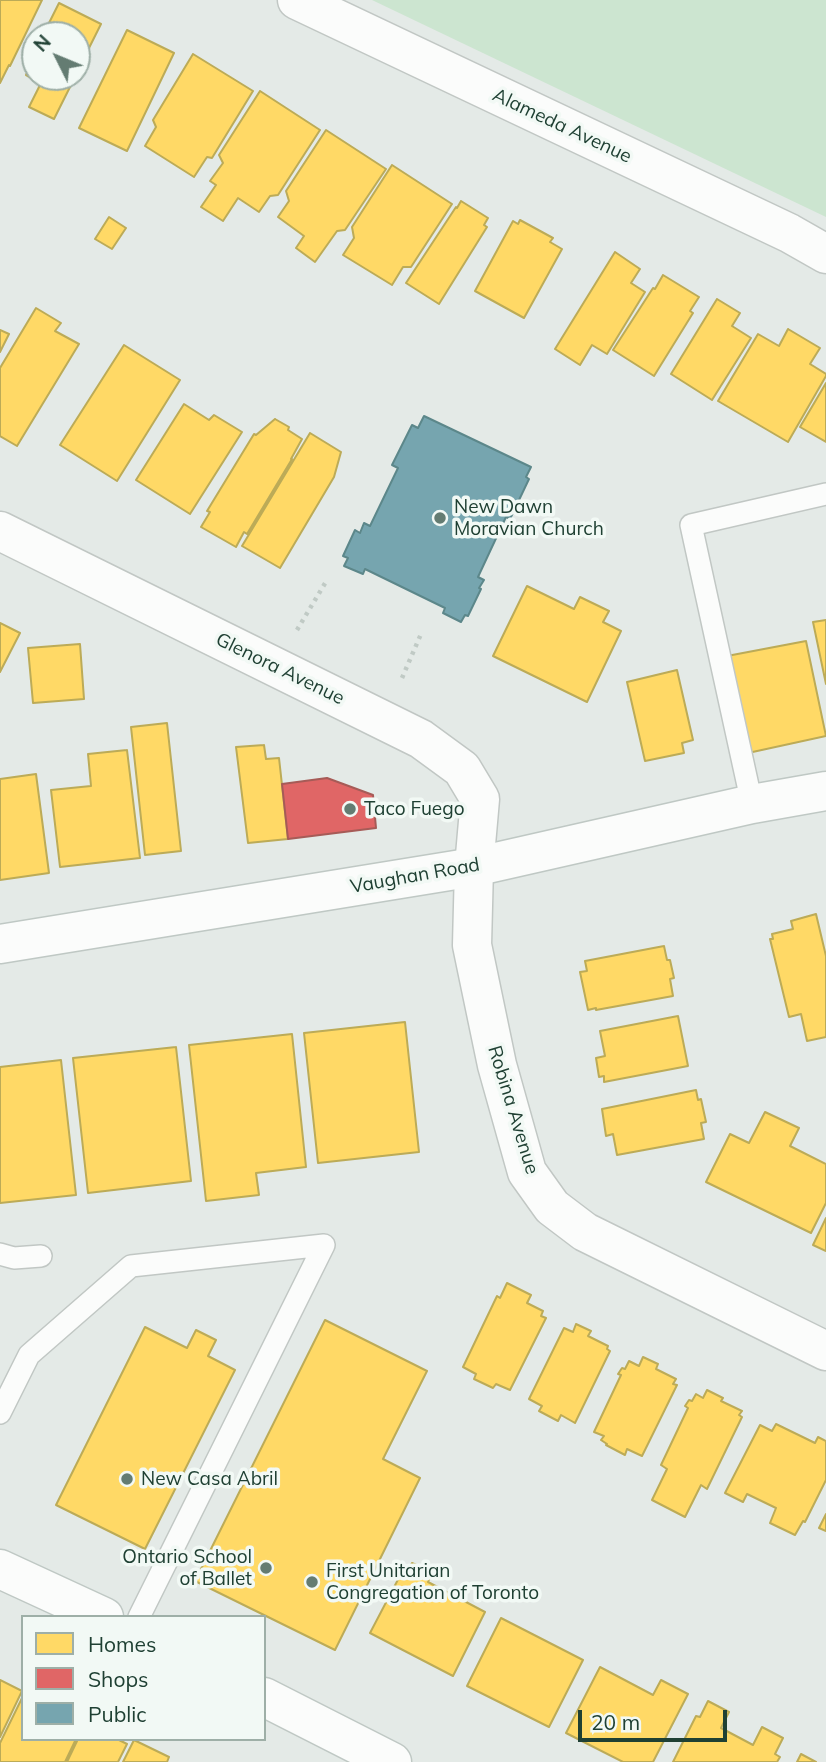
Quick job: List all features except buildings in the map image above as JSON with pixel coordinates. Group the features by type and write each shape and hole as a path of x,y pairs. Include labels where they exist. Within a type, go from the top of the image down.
{"street":[{"name":"Alameda Avenue","path":"297,0 789,233 826,254"},
{"name":"Glenora Avenue","path":"0,531 421,739 462,769 480,799 474,867"},
{"name":"Vaughan Road","path":"0,944 474,867 752,804 826,791"},
{"name":"Robina Avenue","path":"474,867 472,944 496,1065 527,1172 552,1207 584,1231 826,1351"},
{"path":"0,1569 100,1615"},
{"path":"266,1698 392,1762"}],"lane":[{"path":"752,804 691,525 826,494"},
{"path":"0,1413 29,1355 131,1266 324,1245 140,1615"},
{"path":"0,1254 14,1258 41,1256"}],"path":[{"path":"293,638 327,580"},
{"path":"397,688 421,634"}],"green space":[{"path":"372,0 826,0 826,217"}],"place":[{"name":"New Dawn Moravian Church","path":"440,518"},
{"name":"Taco Fuego","path":"350,809"},
{"name":"New Casa Abril","path":"127,1479"},
{"name":"Ontario School of Ballet","path":"266,1568"},
{"name":"First Unitarian Congregation of Toronto","path":"312,1582"}]}
